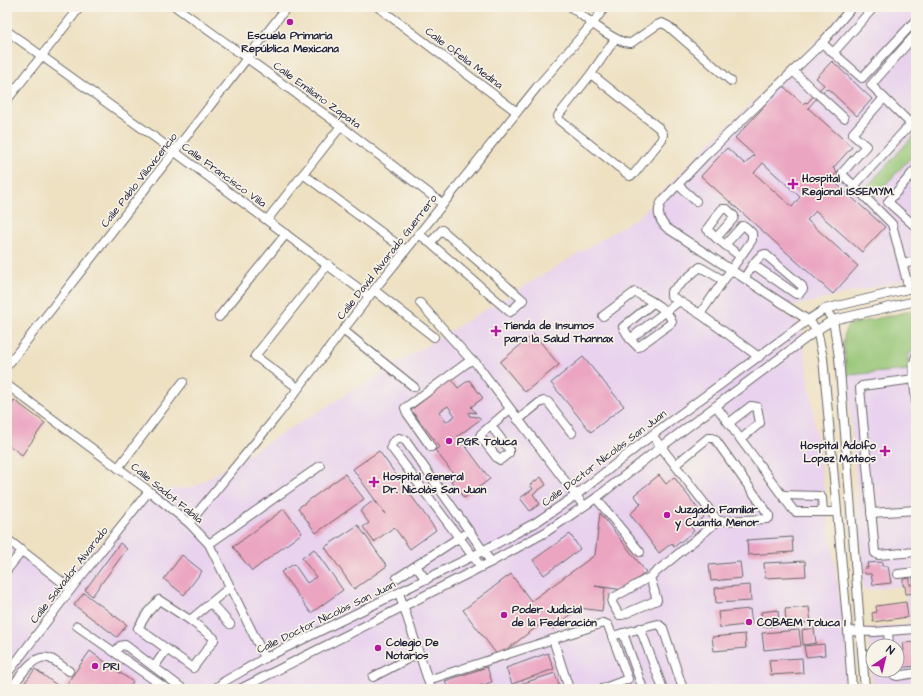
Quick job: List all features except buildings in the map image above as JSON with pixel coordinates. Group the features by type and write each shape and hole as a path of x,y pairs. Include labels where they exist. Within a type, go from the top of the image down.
{"street":[{"path":"7,100 80,7"},
{"name":"Calle Emiliano Zapata","path":"176,7 341,126 443,204"},
{"name":"Calle Pablo Villavicencio","path":"7,366 287,7"},
{"name":"Calle Ofelia Medina","path":"378,7 517,112"},
{"path":"571,7 615,39 626,44 662,23 668,26 731,80"},
{"name":"Calle David Alvarado Guerrero","path":"189,523 277,416 405,250 537,87 605,7"},
{"path":"852,7 822,43 678,184 660,204 659,217 661,223 674,233 808,320 817,330 823,358 852,689"},
{"path":"833,53 874,7"},
{"path":"822,43 860,77 863,77 916,20"},
{"name":"Calle Francisco Villa","path":"7,31 286,234 434,337"},
{"path":"854,186 913,121 872,87 872,83 916,34"},
{"path":"591,74 659,128 663,134 662,139 634,174 630,176 559,120 558,116 591,74 615,39"},
{"path":"793,70 844,118"},
{"path":"884,98 853,134 866,146 843,172 843,176 892,224 903,264 912,288"},
{"path":"267,220 341,126"},
{"path":"916,171 914,171 888,202 916,227"},
{"path":"303,174 405,250"},
{"path":"678,184 696,201"},
{"path":"700,314 752,238 752,233 746,227 742,226 725,245"},
{"path":"419,234 510,312 522,300 442,230 430,243"},
{"path":"219,317 286,234"},
{"path":"716,238 740,256"},
{"path":"744,278 760,256 765,254 802,286 803,289 799,294 796,294 754,265"},
{"path":"903,264 916,261"},
{"path":"298,388 256,356 328,264"},
{"path":"723,280 702,268 698,268 670,294 678,302 700,314 759,357"},
{"name":"Calle Doctor Nicolás San Juan","path":"215,689 225,681 265,658 426,580 535,523 576,496 652,435 825,309 912,288"},
{"path":"603,316 635,292 652,303 665,312 672,322 640,347 636,346 630,339 624,329 625,324 652,303"},
{"path":"240,689 481,568 546,532 596,498 660,447 817,330 833,320 916,301"},
{"path":"630,339 678,302"},
{"path":"420,303 471,360 475,362 584,506"},
{"path":"825,309 833,320 839,363 865,689"},
{"path":"343,330 414,387"},
{"path":"907,354 915,356 914,379 916,388 916,402"},
{"path":"431,447 407,413 406,408 471,360"},
{"path":"914,379 862,386 860,388 876,554 916,552"},
{"path":"118,468 183,382"},
{"name":"Calle Sadot Fabila","path":"7,385 149,491 189,523 209,544 265,658"},
{"path":"518,420 539,403 544,401 548,402 572,433"},
{"path":"716,406 793,510 796,512 836,512"},
{"path":"729,423 751,406 757,407 760,423 741,439"},
{"path":"491,426 510,409"},
{"path":"652,435 718,521"},
{"path":"481,568 391,447 392,443 399,438 404,440 491,562"},
{"path":"650,577 657,600 619,615 612,602 613,598 650,577 718,521 767,519 769,515 715,439 708,438 675,465"},
{"path":"209,544 320,466"},
{"name":"Calle Salvador Alvarado","path":"7,674 71,589 149,491"},
{"path":"782,495 820,496 822,498 823,512"},
{"path":"596,498 640,552"},
{"path":"872,513 916,510"},
{"path":"446,520 456,513"},
{"path":"397,578 469,532"},
{"path":"7,539 71,589"},
{"path":"7,570 22,551"},
{"path":"416,566 426,580"},
{"path":"898,574 916,572"},
{"path":"190,620 230,587"},
{"path":"399,593 432,689"},
{"path":"158,600 190,620 214,638 194,667 190,667 138,628 158,600"},
{"path":"211,603 230,624"},
{"path":"428,680 603,623 608,625 628,679 602,689"},
{"path":"612,636 658,624 663,628 683,689"},
{"path":"77,626 167,689"},
{"path":"640,628 663,689"},
{"path":"848,631 860,632 916,629"},
{"path":"888,631 888,638"},
{"path":"622,633 643,689"},
{"path":"553,639 570,689"},
{"path":"115,652 122,644 125,645 183,689"},
{"path":"154,667 166,650"},
{"path":"373,677 420,653"},
{"path":"11,689 31,663 41,658 49,658 69,671"},
{"path":"905,675 916,673"}],"shaded area":[{"path":"846,7 916,7 916,277 778,310 801,325 852,689 7,689 7,540 61,583 152,492 194,487 640,216 701,151 820,38"},
{"name":"Hospital Adolfo Lopez Mateos","path":"916,310 916,689 873,689 872,678 905,678 905,638 869,638 868,629 909,624 905,586 864,590 844,340 848,325"}],"green space":[{"path":"916,133 916,152 873,198 864,190"},
{"path":"916,310 916,346 908,356 908,370 847,375 844,335 848,325"},
{"path":"818,683 818,689 793,689 792,685"}],"place":[{"name":"Escuela Primaria República Mexicana","path":"290,22"},
{"name":"Hospital Regional ISSEMYM.","path":"793,184"},
{"name":"Tienda de Insumos para la Salud Thannax","path":"496,331"},
{"name":"PGR Toluca","path":"449,441"},
{"name":"Hospital Adolfo Lopez Mateos","path":"885,451"},
{"name":"Hospital General Dr. Nicolás San Juan","path":"374,482"},
{"name":"Juzgado Familiar y Cuantía Menor","path":"667,515"},
{"name":"Poder Judicial de la Federación","path":"504,615"},
{"name":"COBAEM Toluca 1","path":"749,622"},
{"name":"Colegio De Notarios","path":"378,648"},
{"name":"PRI","path":"95,666"}]}
